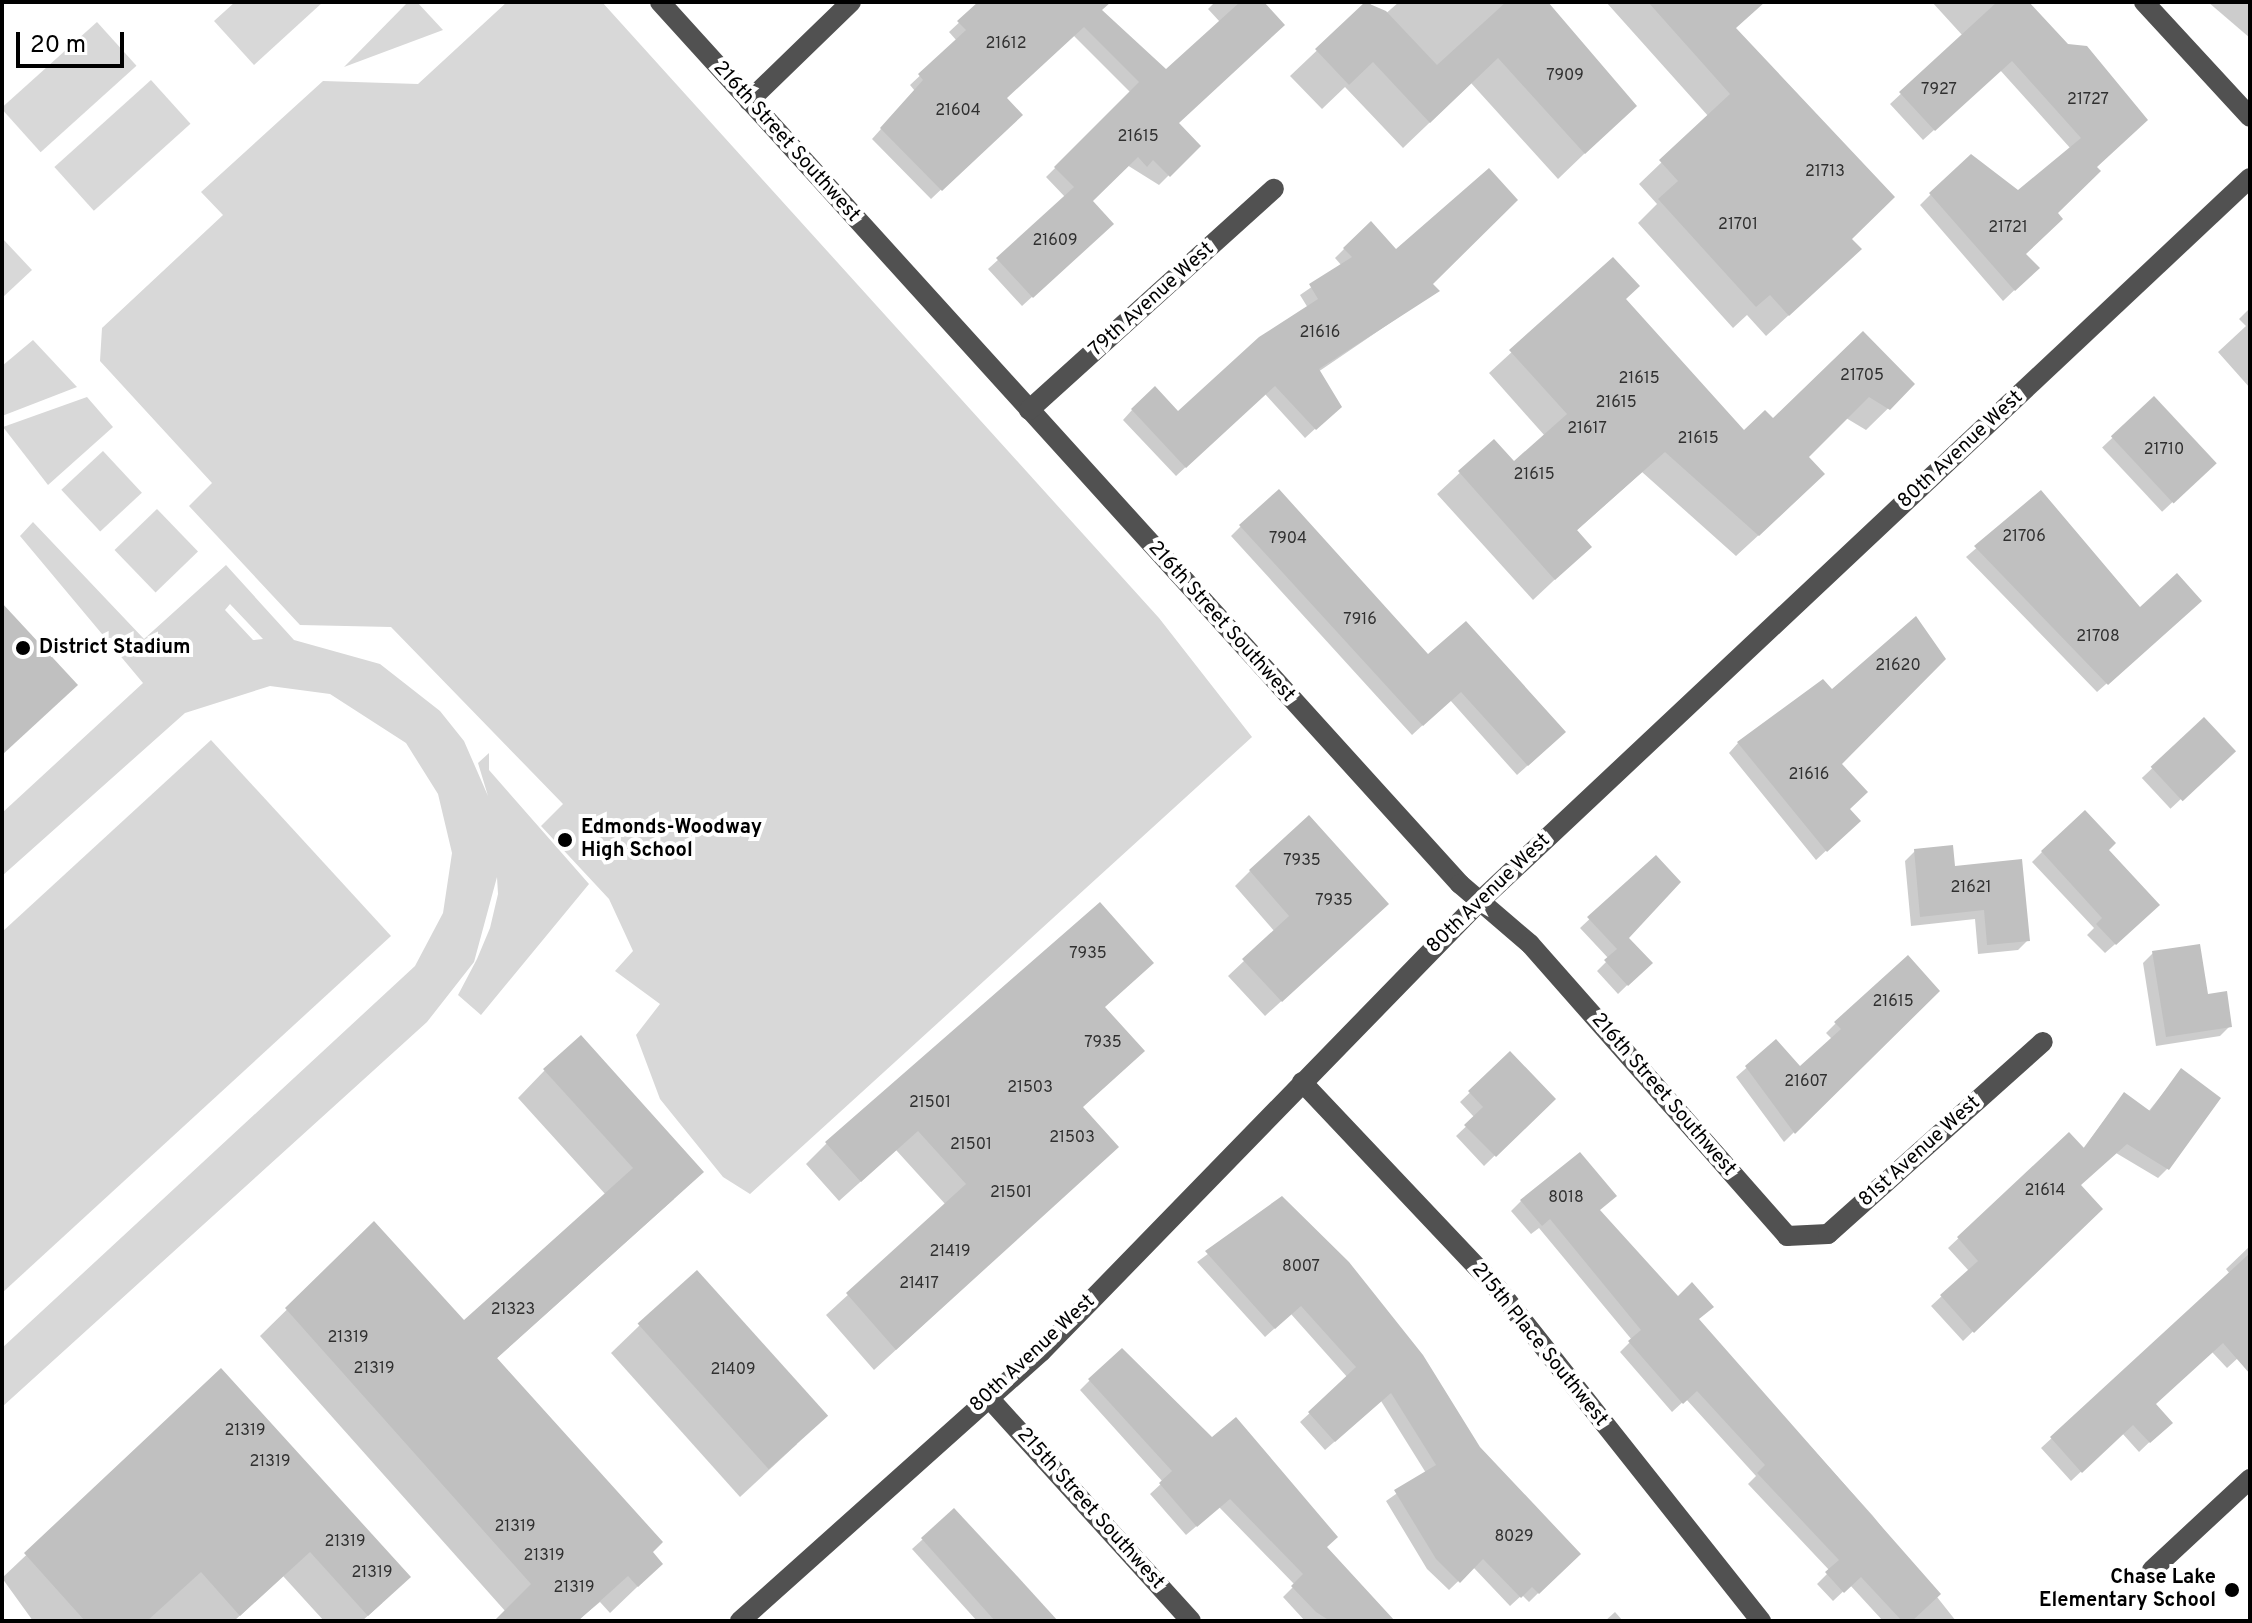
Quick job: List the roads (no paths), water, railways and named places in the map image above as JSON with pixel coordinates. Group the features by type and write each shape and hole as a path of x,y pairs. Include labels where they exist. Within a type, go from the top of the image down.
{"street":[{"name":"216th Street Southwest","path":"660,2 1480,901 1530,944 1787,1236"},
{"path":"749,101 851,2"},
{"path":"2144,2 2250,117"},
{"name":"80th Avenue West","path":"740,1621 988,1397 1480,901 2250,178"},
{"name":"79th Avenue West","path":"1029,410 1274,189"},
{"name":"81st Avenue West","path":"1787,1236 1828,1234 2043,1042"},
{"name":"215th Place Southwest","path":"1302,1082 1497,1288 1761,1621"},
{"name":"215th Street Southwest","path":"988,1397 1191,1621"},
{"path":"2152,1570 2250,1479"}],"place":[{"name":"District Stadium","path":"23,648"},
{"name":"Edmonds-Woodway High School","path":"565,840"},
{"name":"Chase Lake Elementary School","path":"2232,1590"}]}
